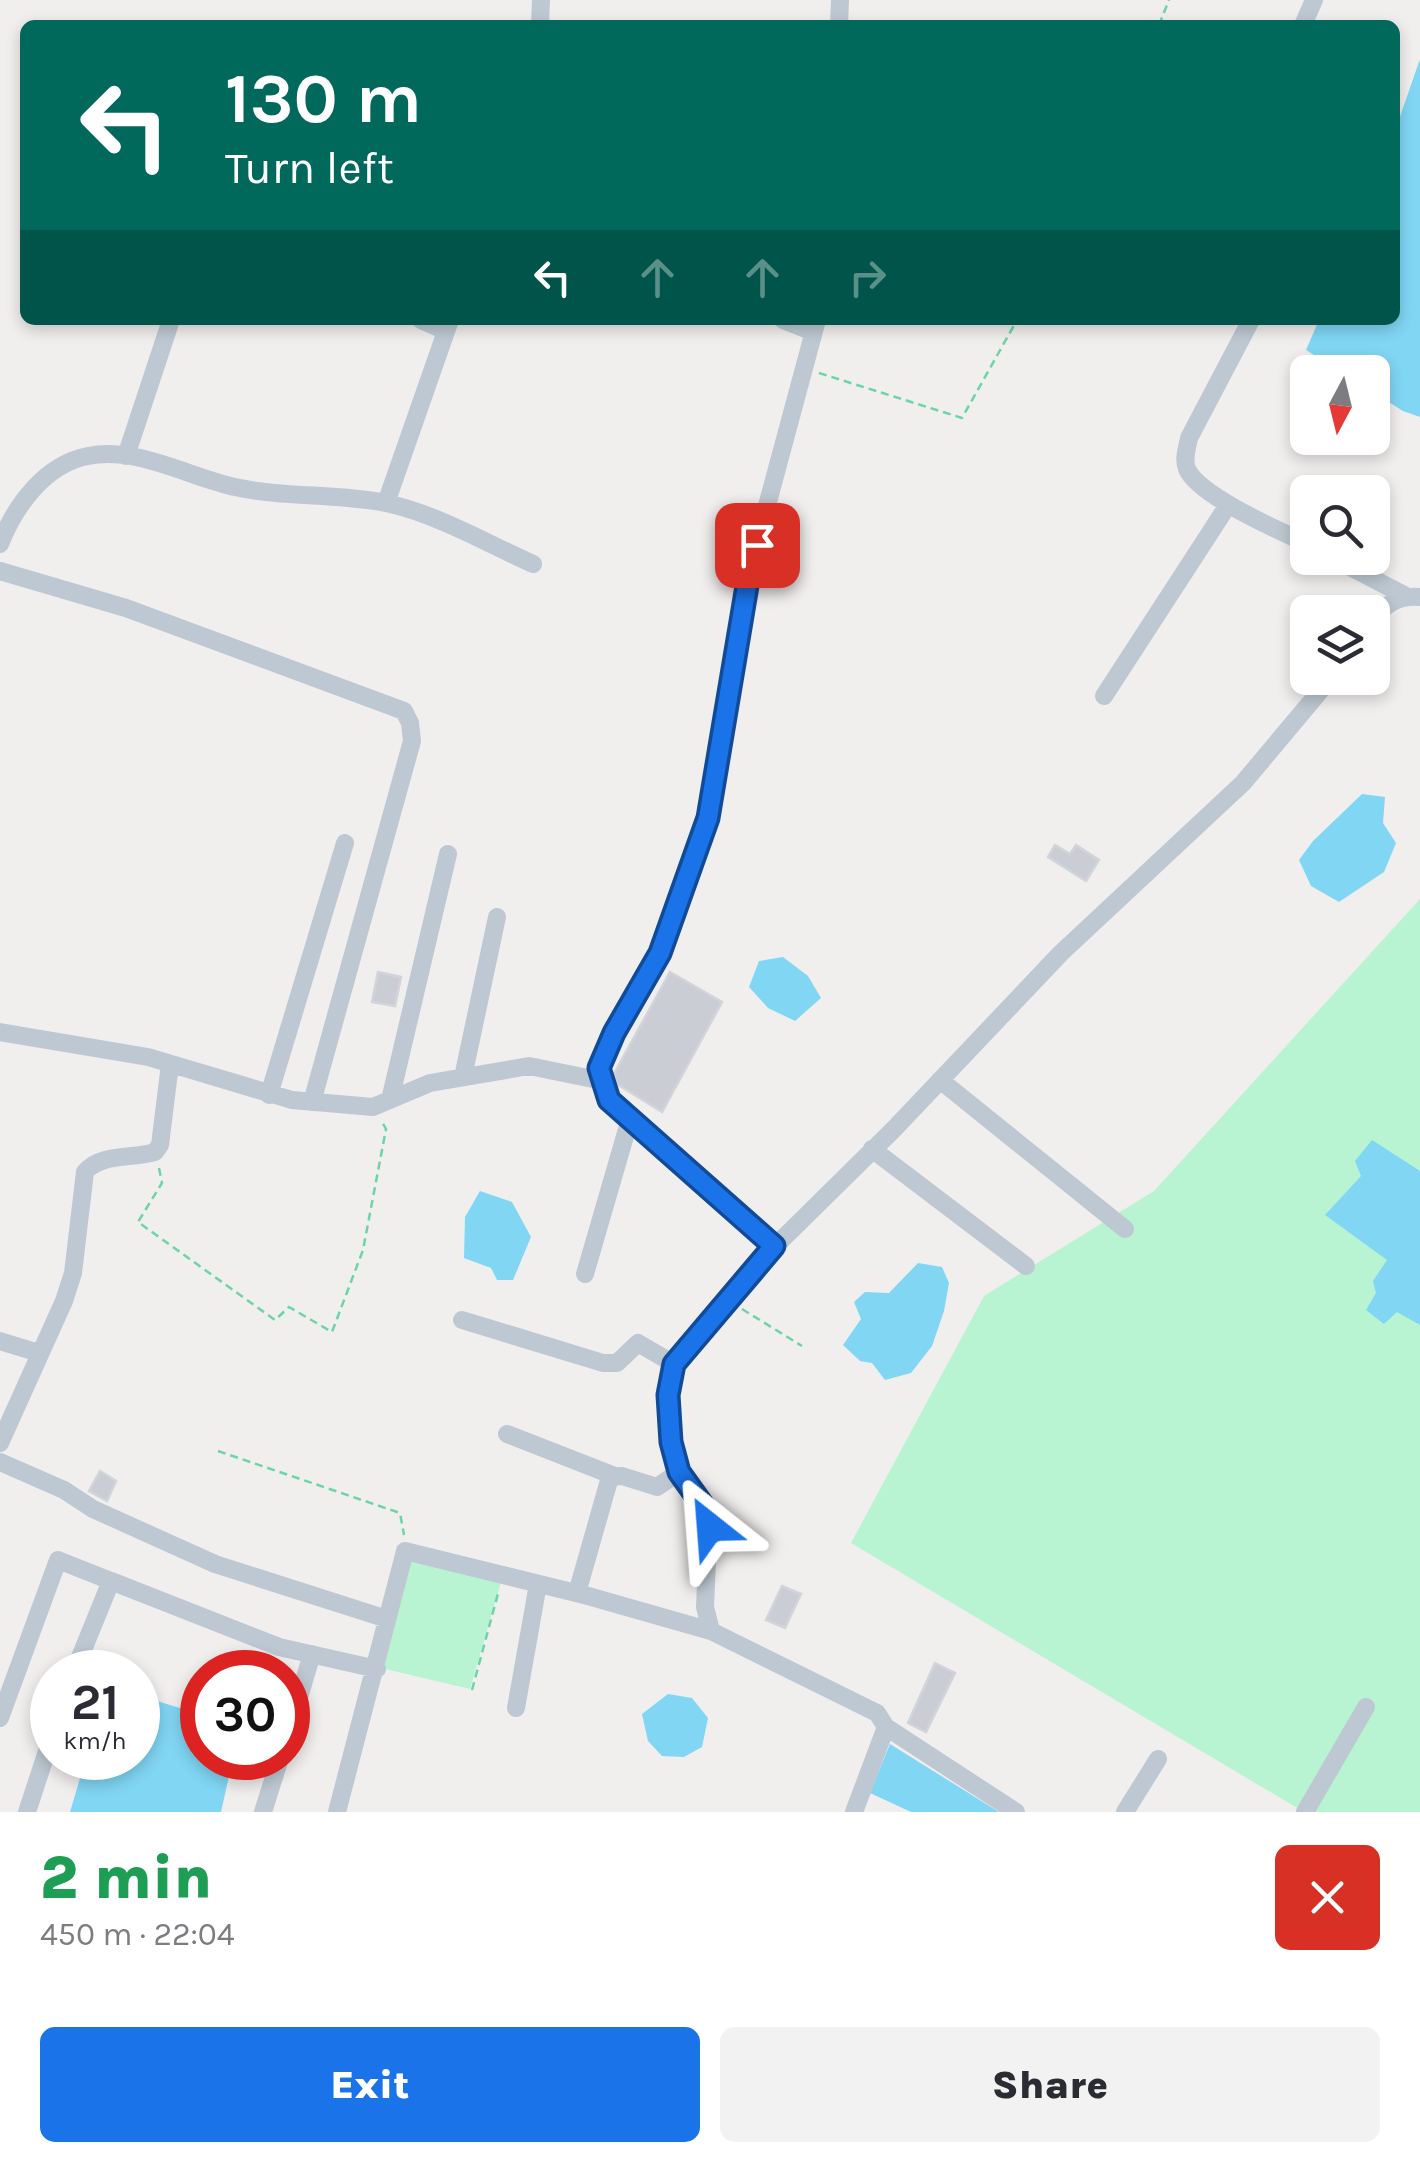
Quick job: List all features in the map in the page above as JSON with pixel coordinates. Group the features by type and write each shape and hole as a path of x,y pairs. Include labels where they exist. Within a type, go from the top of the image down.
{"street":[{"path":"126,456 169,325"},
{"path":"1247,325 1189,438 1184,457 1188,473 1228,505 1290,535"},
{"path":"386,503 448,326"},
{"path":"774,1246 609,1100 599,1068 614,1033 660,953 708,818 748,580 815,326"},
{"path":"0,544 32,491 61,466 88,456 126,456 233,487 386,503 432,518 533,564"},
{"path":"1104,696 1228,505"},
{"path":"0,571 126,608 404,711 412,741 312,1102"},
{"path":"1368,575 1413,597"},
{"path":"711,1631 704,1608 709,1514 679,1472 671,1442 668,1395 674,1364 774,1246 1062,952 1242,783 1317,695"},
{"path":"269,1094 345,843"},
{"path":"381,1104 448,854"},
{"path":"464,1077 497,918"},
{"path":"0,1032 148,1057 269,1094 312,1102 381,1104 430,1083 529,1066 603,1081"},
{"path":"0,1443 73,1273 85,1172 100,1160 137,1158 155,1152 160,1145 170,1064"},
{"path":"940,1080 1125,1230"},
{"path":"585,1274 630,1119"},
{"path":"872,1149 1026,1266"},
{"path":"462,1320 604,1363 617,1363 638,1343 674,1364"},
{"path":"0,1341 40,1353"},
{"path":"507,1434 612,1476 657,1487 679,1472"},
{"path":"0,1462 215,1564 388,1620"},
{"path":"577,1593 605,1486 612,1476"},
{"path":"337,1812 405,1552 577,1593 711,1631 877,1713 886,1727 1016,1812"},
{"path":"0,1718 58,1560 279,1647 377,1669"},
{"path":"83,1650 111,1581"},
{"path":"516,1708 538,1584"},
{"path":"310,1661 312,1654"},
{"path":"1305,1812 1366,1707"},
{"path":"854,1812 886,1727"},
{"path":"1125,1812 1158,1758"},
{"path":"27,1812 38,1780"},
{"path":"263,1812 273,1780"}],"path":[{"path":"803,368 962,418 1014,325"},
{"path":"155,1152 162,1184 138,1222 275,1320 290,1307 332,1332 363,1250 386,1129 381,1104"},
{"path":"728,1300 802,1346"},
{"path":"218,1451 400,1513 404,1517 405,1552"},
{"path":"472,1690 502,1577"}],"green space":[{"path":"1420,899 1420,1812 1304,1812 851,1543 984,1296 1154,1191"},
{"path":"407,1548 501,1582 470,1689 381,1668"}],"water":[{"path":"1420,59 1420,417 1390,403 1390,355 1314,355 1306,350 1317,325 1400,325 1400,117"},
{"path":"1362,794 1385,797 1383,823 1396,843 1384,872 1339,902 1311,886 1299,860"},
{"path":"783,957 808,976 821,998 795,1021 768,1008 749,987 759,961"},
{"path":"1372,1140 1420,1171 1420,1325 1397,1312 1384,1324 1366,1310 1376,1293 1373,1281 1387,1260 1325,1215 1361,1176 1355,1161"},
{"path":"480,1191 512,1202 531,1237 513,1280 497,1280 491,1268 464,1258 465,1217"},
{"path":"918,1263 942,1267 949,1283 944,1311 932,1346 911,1373 885,1380 872,1363 860,1361 843,1345 861,1319 854,1302 865,1292 889,1293"},
{"path":"668,1694 692,1698 708,1718 702,1747 684,1757 662,1756 648,1741 642,1714"},
{"path":"160,1702 180,1708 180,1780 228,1780 221,1812 70,1812 79,1780 160,1780"},
{"path":"890,1744 999,1812 911,1812 870,1793"}],"building":[{"path":"1055,845 1070,854 1076,845 1099,860 1086,881 1048,857"},
{"path":"378,972 401,977 395,1006 372,1002"},
{"path":"670,972 722,1002 662,1112 617,1084 614,1074"},
{"path":"100,1471 116,1481 107,1501 89,1491"},
{"path":"782,1586 801,1594 785,1628 766,1620"},
{"path":"935,1663 955,1673 926,1732 908,1723"}],"route":[{"path":"710,1527 709,1514 679,1472 671,1442 668,1395 674,1364 774,1246 609,1100 599,1068 614,1033 660,953 708,818 757,545"}]}
